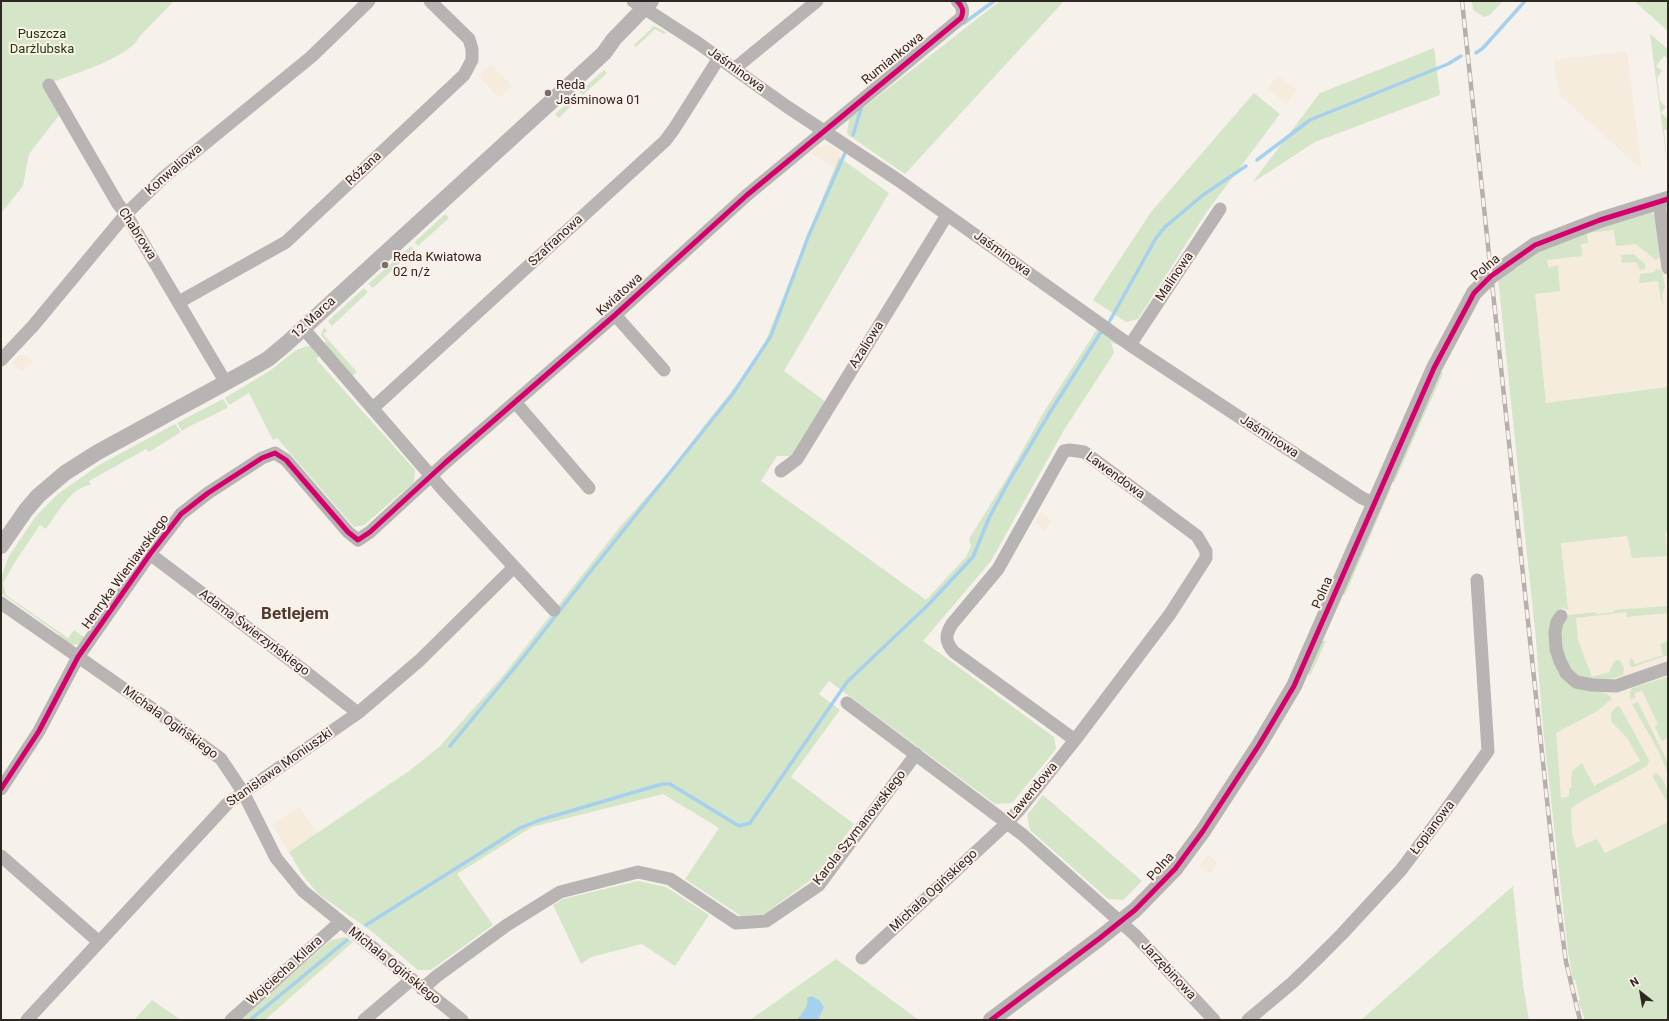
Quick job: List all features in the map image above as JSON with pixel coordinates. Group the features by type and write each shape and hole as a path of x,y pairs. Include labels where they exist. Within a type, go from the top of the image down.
{"street":[{"name":"Konwaliowa","path":"1,360 33,326 126,214 164,176 311,57 369,1"},
{"name":"Różana","path":"179,302 286,242 464,75 472,60 472,49 469,39 430,1"},
{"path":"734,69 817,1"},
{"name":"Rumiankowa","path":"824,130 961,18 964,12 962,5 958,1"},
{"name":"Jaśminowa","path":"648,5 786,106 824,130 947,215 1130,345 1362,498 1374,503"},
{"name":"12 Marca","path":"1,546 26,510 38,496 65,473 98,452 268,359 604,53 626,39 648,5"},
{"name":"Szafranowa","path":"373,408 665,141 719,58"},
{"name":"Chabrowa","path":"48,85 226,383"},
{"name":"Kwiatowa","path":"432,477 445,463 615,315 747,195 824,130"},
{"path":"1664,200 1668,268"},
{"name":"Polna","path":"991,1020 1121,922 1156,890 1194,845 1284,704 1304,666 1434,368 1474,292 1492,276 1535,245 1593,222 1664,200"},
{"name":"Malinowa","path":"1130,345 1220,209"},
{"name":"Azaliowa","path":"781,471 797,459 947,215"},
{"name":"Kwiatowa","path":"615,315 664,370"},
{"path":"303,328 432,477 554,610"},
{"path":"515,402 589,488"},
{"name":"Lawendowa","path":"1006,824 1020,809 1075,740 1170,614 1206,558 1206,551 1197,536 1084,452 1070,450 1064,451 998,568 952,624 946,639 948,646 954,652 1075,740"},
{"name":"Henryka Wieniawskiego","path":"1,789 39,730 78,657 150,554 181,514 203,497 262,458 276,453 286,460 348,532 358,540 370,532 432,477"},
{"name":"Adama Świerzyńskiego","path":"150,554 302,669 358,714"},
{"name":"Stanisława Moniuszki","path":"27,1020 228,802 358,714 420,660 514,566"},
{"name":"Łopianowa","path":"1248,1020 1292,983 1317,959 1401,870 1488,751 1477,580"},
{"name":"Michała Ogińskiego","path":"1,603 163,716 221,759 242,792 276,858 303,891 462,1020"},
{"path":"1561,616 1557,622 1555,632 1556,649 1566,673 1576,682 1592,685 1616,686 1668,668"},
{"path":"847,703 916,754 1006,824 1023,835 1121,922"},
{"name":"Karola Szymanowskiego","path":"422,988 507,925 560,892 638,872 670,879 736,923 766,921 819,884 916,754"},
{"name":"Michała Ogińskiego","path":"862,958 1006,824"},
{"path":"1,856 99,942"},
{"name":"Wojciecha Kilara","path":"231,1020 340,922"},
{"name":"Jarzębinowa","path":"1121,922 1214,1020"},
{"path":"364,1020 411,980"}],"shaded area":[{"path":"1627,51 1642,170 1559,95 1554,60"},
{"path":"491,64 512,86 499,98 478,76"},
{"path":"1278,75 1297,90 1287,104 1267,89"},
{"path":"831,145 841,152 835,168 810,153 817,147"},
{"path":"1668,211 1668,822 1568,871 1549,726 1608,700 1605,690 1574,668 1532,265 1564,240 1642,215"},
{"path":"19,355 27,355 33,361 22,372 12,363"},
{"path":"1041,512 1052,521 1045,531 1035,523"},
{"path":"300,807 317,833 289,852 272,824"},
{"path":"1208,855 1218,863 1209,874 1199,865"}],"green space":[{"name":"Puszcza Darżlubska","path":"1,1 174,1 134,44 125,51 101,64 53,82 60,114 29,154 23,186 1,213"},
{"path":"1000,1 1064,1 905,174 847,134 849,119"},
{"path":"1472,1 1503,1 1490,15 1484,17 1473,10"},
{"path":"1634,1 1668,1 1668,31"},
{"path":"654,26 666,32 664,34 655,29 636,47 634,45"},
{"path":"1650,34 1668,49 1668,59 1664,56 1656,66 1662,71 1657,78 1660,101 1666,107 1661,113 1668,119 1668,130 1664,130 1668,170"},
{"path":"1434,48 1440,95 1315,142 1252,183 1320,93"},
{"path":"604,70 607,73 583,95 579,92"},
{"path":"1254,93 1280,114 1206,213 1138,319 1126,322 1093,300 1151,212"},
{"path":"575,96 578,99 559,118 555,114"},
{"path":"839,157 889,193 784,371 826,402 793,456 777,456 761,481 926,600 966,557 971,546 969,539 1007,478 1042,415 1097,329 1127,349 1111,342 1114,353 1064,430 991,561 923,641 1054,737 1056,749 1012,803 995,804 829,681 819,694 840,710 791,777 854,824 815,877 764,914 741,916 685,879 719,828 663,794 532,827 457,874 493,925 431,970 418,970 370,930 318,894 302,874 289,852 409,771 439,747 502,677 619,528 666,475 760,355"},
{"path":"1652,212 1656,217 1661,256 1656,260 1636,244 1616,246 1614,230 1587,233 1588,243 1581,244 1582,256 1547,260 1548,267 1558,266 1560,291 1535,294 1546,403 1668,387 1668,532 1665,533 1667,556 1632,558 1627,536 1561,543 1568,610 1562,608 1557,612 1563,669 1610,696 1612,699 1597,711 1556,733 1561,798 1569,797 1569,789 1572,787 1572,771 1582,763 1594,786 1640,761 1628,739 1611,721 1611,713 1617,706 1620,707 1649,760 1647,766 1580,802 1571,809 1572,834 1576,848 1597,839 1605,853 1668,822 1668,1020 1585,1020 1578,1001 1580,1000 1575,980 1573,980 1568,952 1543,728 1536,640 1498,278 1514,268 1516,269 1540,250 1564,240"},
{"path":"445,214 449,218 418,246 415,242"},
{"path":"411,246 414,250 373,288 368,284"},
{"path":"1633,254 1645,264 1645,269 1640,270 1636,262 1622,263 1621,255"},
{"path":"1657,269 1662,271 1665,287 1662,294 1662,304 1658,281 1639,283 1640,274 1654,272"},
{"path":"364,288 368,292 332,326 328,321"},
{"path":"324,327 327,331 323,334 357,372 352,376 323,344 326,341 321,335"},
{"path":"307,346 311,347 319,357 316,359 415,470 414,482 364,525 354,527 277,438 273,440 249,393 229,405 225,398 271,370 296,350"},
{"path":"1439,371 1443,373 1394,483 1392,482"},
{"path":"223,399 228,407 182,431 177,423"},
{"path":"175,424 181,432 149,452 146,449 89,481 91,485 77,490 65,502 46,529 40,525 3,583 6,595 68,638 74,630 85,638 79,644 72,645 58,637 59,634 1,593 1,577 9,556 36,516 58,494 99,465"},
{"path":"1390,488 1345,595 1340,594"},
{"path":"1668,606 1668,613 1627,617 1626,612 1576,618 1578,640 1592,677 1609,672 1615,660 1620,660 1624,668 1623,675 1609,680 1596,682 1577,678 1570,674 1557,637 1563,618 1569,615 1596,612 1596,614 1614,612 1614,610"},
{"path":"1326,641 1310,676 1307,670 1319,642"},
{"path":"1668,641 1668,655 1633,667 1630,666 1630,660 1632,658 1635,664 1663,655 1660,644"},
{"path":"1668,677 1668,738 1662,741 1655,727 1658,724 1642,690 1634,694 1636,697 1630,700 1630,693 1632,688"},
{"path":"1638,702 1668,763 1668,774 1659,752 1632,704"},
{"path":"1656,773 1664,783 1667,791 1668,804 1652,775"},
{"path":"1043,795 1142,881 1123,900 1108,899 1030,830 1027,815"},
{"path":"638,881 666,887 709,915 675,966 642,944 591,957 581,964 553,905 563,899"},
{"path":"1513,886 1523,985 1529,1020 1361,1020"},
{"path":"345,937 353,942 265,1020 239,1020 331,940"},
{"path":"836,959 919,1020 750,1020"},
{"path":"152,1000 181,1020 134,1020"}],"water":[{"path":"812,996 820,1001 824,1007 818,1020 797,1020 806,1007 807,998"}],"waterway":[{"path":"964,23 994,1"},
{"path":"1476,53 1483,48 1525,1"},
{"path":"1257,160 1310,120 1448,64 1461,56"},
{"path":"853,135 862,106"},
{"path":"450,746 521,660 732,395 771,336 808,237 845,153"},
{"path":"1108,324 1156,238 1165,227 1203,195 1246,166"},
{"path":"366,925 520,828 540,820 662,784 670,784 739,826 750,823 847,682 928,605 973,557 989,518 1009,481 1101,332"},
{"path":"250,1020 347,940"}],"railway":[{"path":"1462,1 1557,894 1566,962 1580,1020"}],"cycle path":[{"path":"1,789 39,731 78,657 150,554 181,514 208,493 262,458 275,453 286,460 348,532 358,540 370,532 445,463 615,315 747,195 961,18 962,9 961,5 957,1"},
{"path":"991,1020 1135,910 1175,869 1203,831 1259,745 1294,686 1434,368 1474,293 1491,276 1535,245 1600,220 1668,199"}],"place":[{"name":"Reda Jaśminowa 01","path":"548,93"},
{"name":"Reda Kwiatowa 02 n/ż","path":"385,265"}],"district":[{"name":"Betlejem","path":"295,615"}]}
